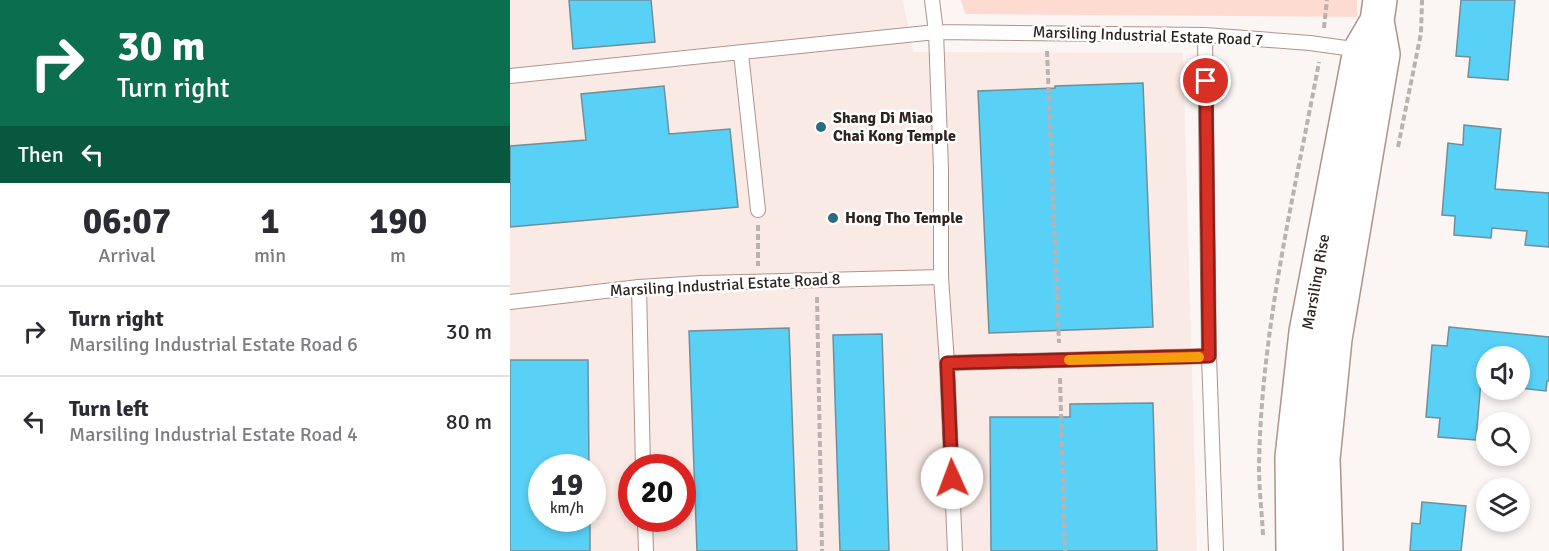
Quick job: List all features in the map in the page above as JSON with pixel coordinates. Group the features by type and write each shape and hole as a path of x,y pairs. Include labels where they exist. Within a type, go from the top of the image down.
{"street":[{"name":"Marsiling Rise","path":"1278,545 1292,457 1306,332 1379,10"},
{"name":"Marsiling Rise","path":"1326,551 1323,459 1335,339 1371,52"}],"lane":[{"path":"932,0 936,32 941,277 955,551"},
{"name":"Marsiling Industrial Estate Road 7","path":"510,76 936,32 1205,35 1322,44 1371,52"},
{"path":"1205,35 1209,356 1216,551"},
{"path":"741,53 758,210"},
{"name":"Marsiling Industrial Estate Road 8","path":"510,302 639,287 941,277"},
{"path":"639,287 643,454"},
{"path":"947,363 1209,356"},
{"path":"645,532 646,551"}],"path":[{"path":"1278,545 1259,468 1264,387 1278,274 1322,44 1327,0"},
{"path":"1047,33 1065,551"},
{"path":"758,210 758,282"},
{"path":"817,280 822,551"}],"shaded area":[{"path":"510,0 903,0 913,52 1183,53 1197,551 510,551"},
{"path":"961,0 1357,0 1357,17 965,14"}],"building":[{"path":"569,0 651,0 655,42 573,49"},
{"path":"1461,0 1515,0 1508,80 1468,77 1470,57 1456,56"},
{"path":"1143,83 1153,327 989,333 978,91"},
{"path":"664,86 669,134 730,129 738,207 510,227 510,146 586,140 581,94"},
{"path":"1464,125 1501,129 1495,189 1549,193 1549,247 1525,245 1527,231 1492,228 1491,238 1454,235 1455,216 1442,215 1448,143 1463,145"},
{"path":"1449,327 1549,337 1549,381 1547,381 1546,391 1530,389 1530,346 1476,346 1476,400 1479,400 1478,412 1476,412 1476,440 1438,437 1440,418 1426,417 1432,345 1447,346"},
{"path":"789,328 797,551 697,551 696,454 693,454 689,331"},
{"path":"882,334 889,551 840,551 833,335"},
{"path":"510,360 588,360 589,454 528,454 528,532 590,532 590,551 510,551"},
{"path":"1153,403 1157,551 991,551 990,417 1070,417 1070,404"},
{"path":"1422,502 1466,506 1461,551 1410,551 1412,523 1420,524"}],"slow traffic":[{"path":"1069,360 1199,357"}],"place":[{"name":"Shang Di Miao Chai Kong Temple","path":"821,127"},
{"name":"Hong Tho Temple","path":"833,218"}],"route":[{"path":"952,478 947,363 1209,356 1206,81"}]}
